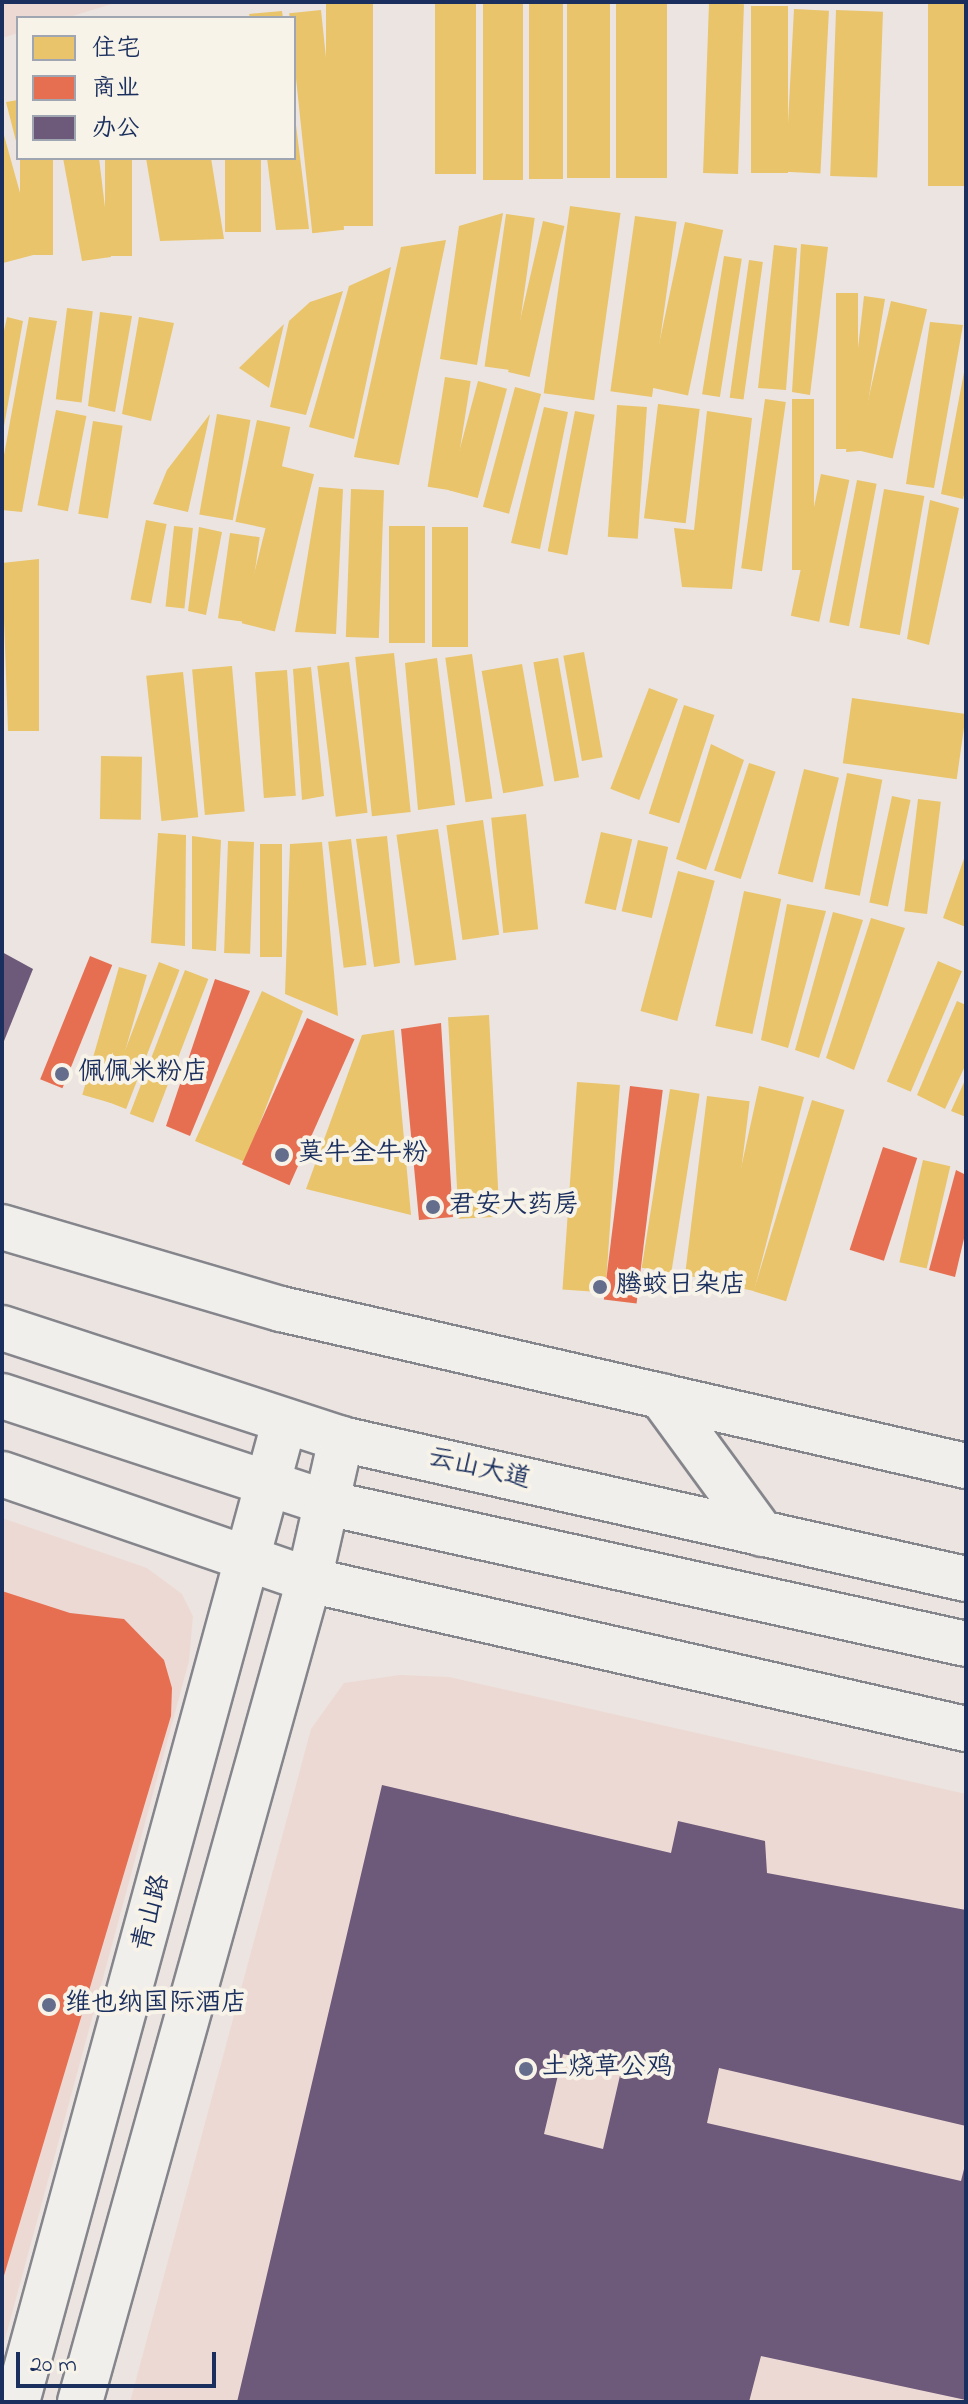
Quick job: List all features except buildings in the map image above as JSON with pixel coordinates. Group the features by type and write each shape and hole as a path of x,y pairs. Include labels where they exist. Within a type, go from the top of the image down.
{"street":[{"path":"2,1227 281,1309 966,1466"},
{"name":"云山大道","path":"2,1328 284,1423 341,1439 966,1579"},
{"path":"2,1396 269,1488 327,1503 966,1644"},
{"path":"661,1396 762,1534"},
{"name":"青山路","path":"17,2402 252,1560 284,1423"},
{"path":"80,2402 309,1580 341,1439"},
{"path":"2,1474 309,1580 966,1729"}],"shaded area":[{"path":"2,2 118,2 72,16 16,16 16,34 2,38"},
{"name":"维也纳国际酒店","path":"2,1518 147,1568 182,1594 193,1616 189,1661 2,2350"},
{"path":"400,1675 449,1677 966,1794 966,2402 130,2402 311,1729 344,1683"}],"place":[{"name":"佩佩米粉店","path":"62,1074"},
{"name":"莫牛全牛粉","path":"282,1155"},
{"name":"君安大药房","path":"433,1207"},
{"name":"腾蛟日杂店","path":"600,1287"},
{"name":"维也纳国际酒店","path":"49,2005"},
{"name":"土烧草公鸡","path":"526,2069"}]}
